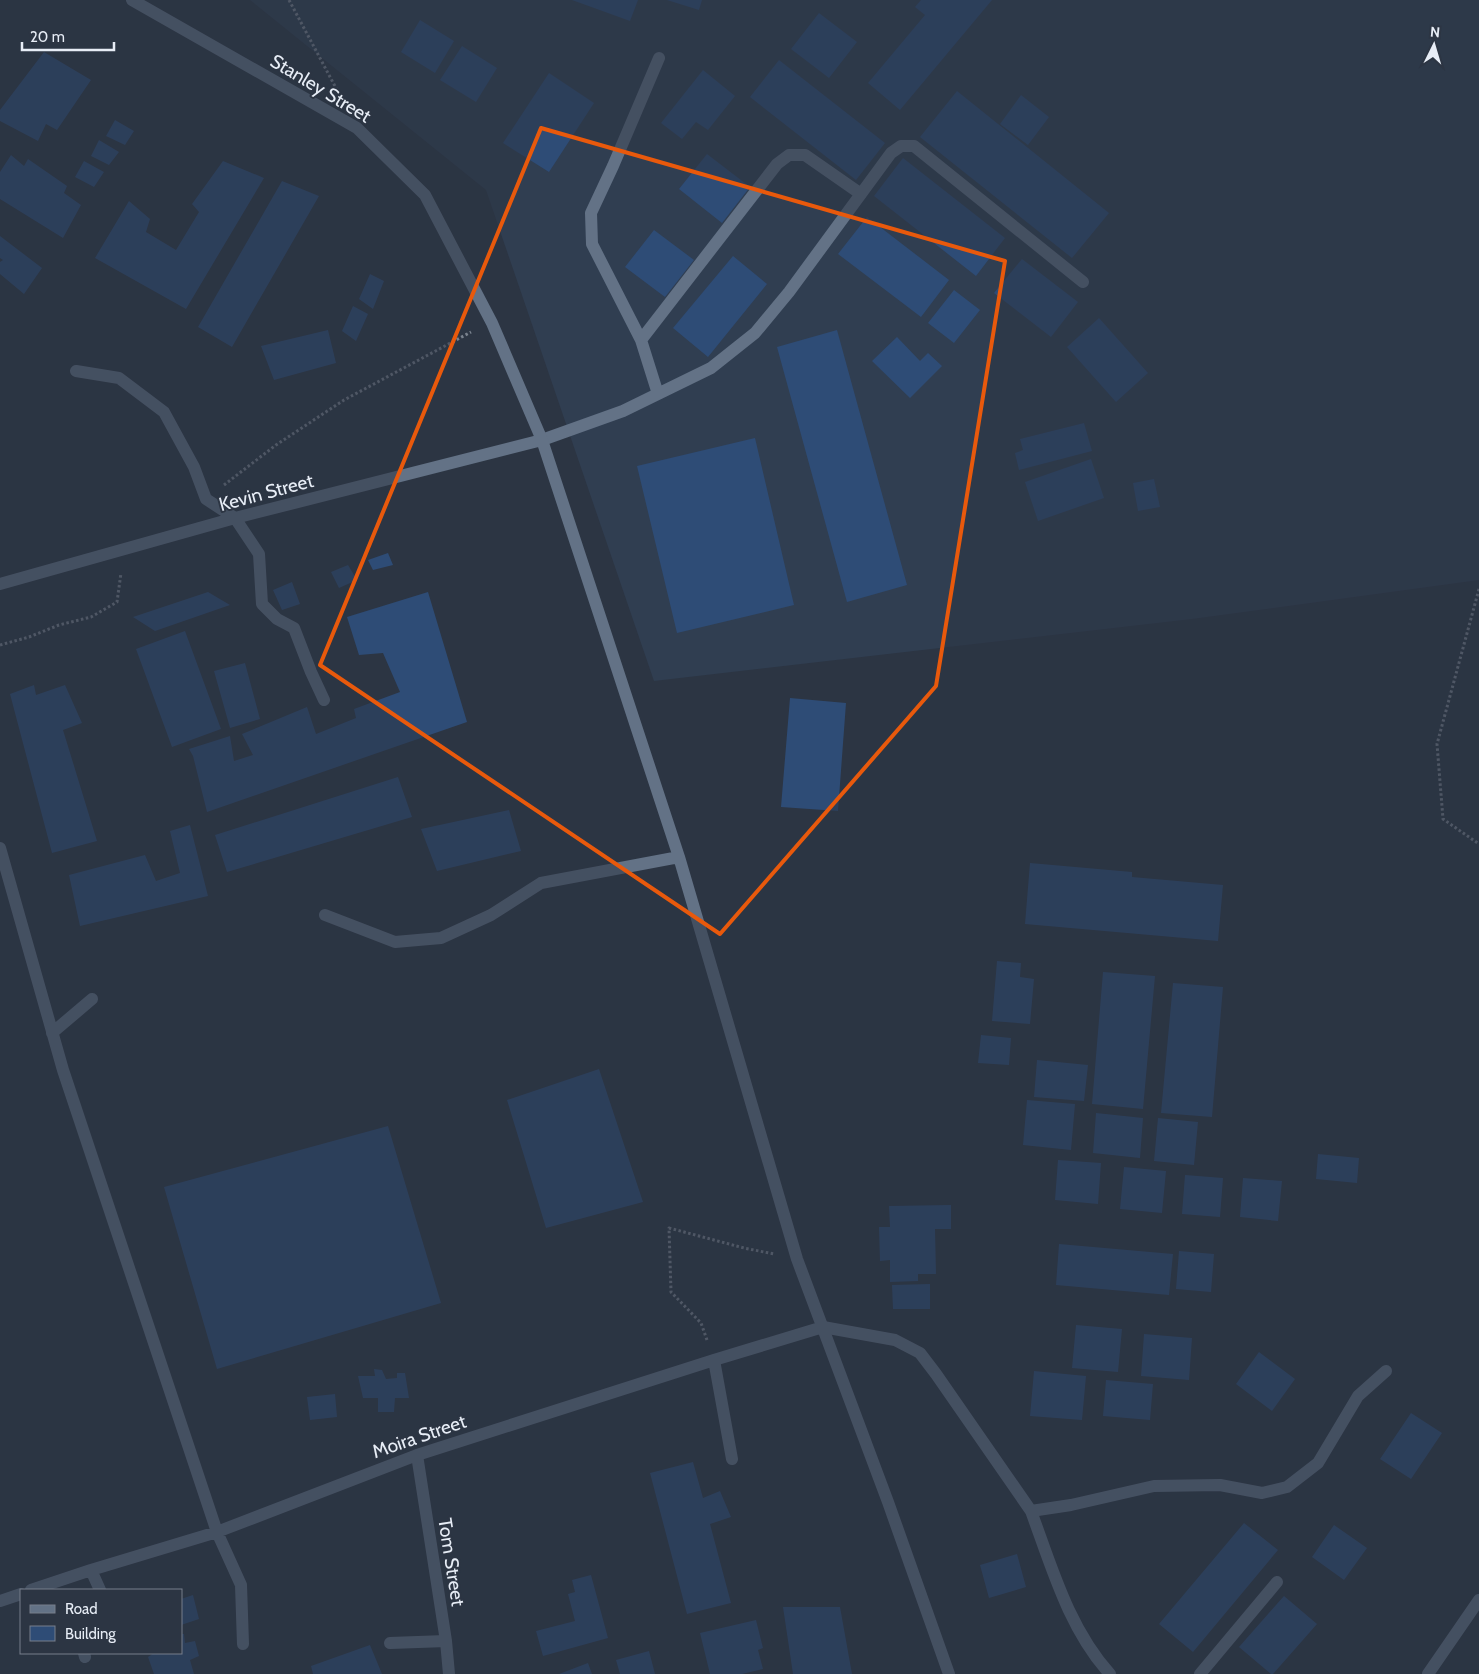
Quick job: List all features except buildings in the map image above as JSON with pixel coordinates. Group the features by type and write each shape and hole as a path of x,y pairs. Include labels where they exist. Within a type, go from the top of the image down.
{"street":[{"name":"Stanley Street","path":"132,0 357,128 425,195 492,323 542,440 679,857 797,1259 950,1674"},
{"path":"658,394 641,340 592,244 591,213 659,58"},
{"name":"Kevin Street","path":"0,584 235,518 542,440 624,411 711,368 755,333 789,292 892,153 901,146 914,146 1083,282"},
{"path":"641,340 777,164 789,155 805,155 861,194"},
{"path":"76,370 119,378 164,412 194,467 206,499 235,518 259,554 262,604 277,619 294,628 310,672 324,700"},
{"path":"0,848 52,1033 217,1532 241,1585 243,1644"},
{"path":"325,915 395,942 441,938 491,915 541,883 679,857"},
{"path":"52,1033 92,1000"},
{"path":"823,1327 895,1340 920,1354 936,1374 1031,1511 1066,1606 1096,1658 1110,1674"},
{"name":"Moira Street","path":"38,1589 60,1586 91,1570 217,1532 417,1455 823,1327"},
{"path":"714,1360 732,1459"},
{"path":"1031,1511 1071,1505 1154,1486 1220,1484 1262,1493 1287,1487 1318,1463 1358,1396 1386,1371"},
{"name":"Tom Street","path":"417,1455 446,1641 449,1674"},
{"path":"91,1570 100,1589"},
{"path":"1200,1674 1277,1582"},
{"path":"0,1601 20,1594"},
{"path":"1428,1674 1479,1600"},
{"path":"390,1643 446,1641"}],"path":[{"path":"289,0 339,94"},
{"path":"206,499 276,445 344,400 492,323"},
{"path":"0,645 29,637 60,625 92,617 117,602 124,550"},
{"path":"1479,590 1438,744 1443,819 1479,844"},
{"path":"714,1360 701,1323 671,1292 669,1228 744,1248 797,1259"}],"highlighted area":[{"path":"541,128 1005,261 936,686 720,934 320,665"}],"shaded area":[{"path":"250,0 1479,0 1479,580 1192,619 654,681 486,190"}]}
